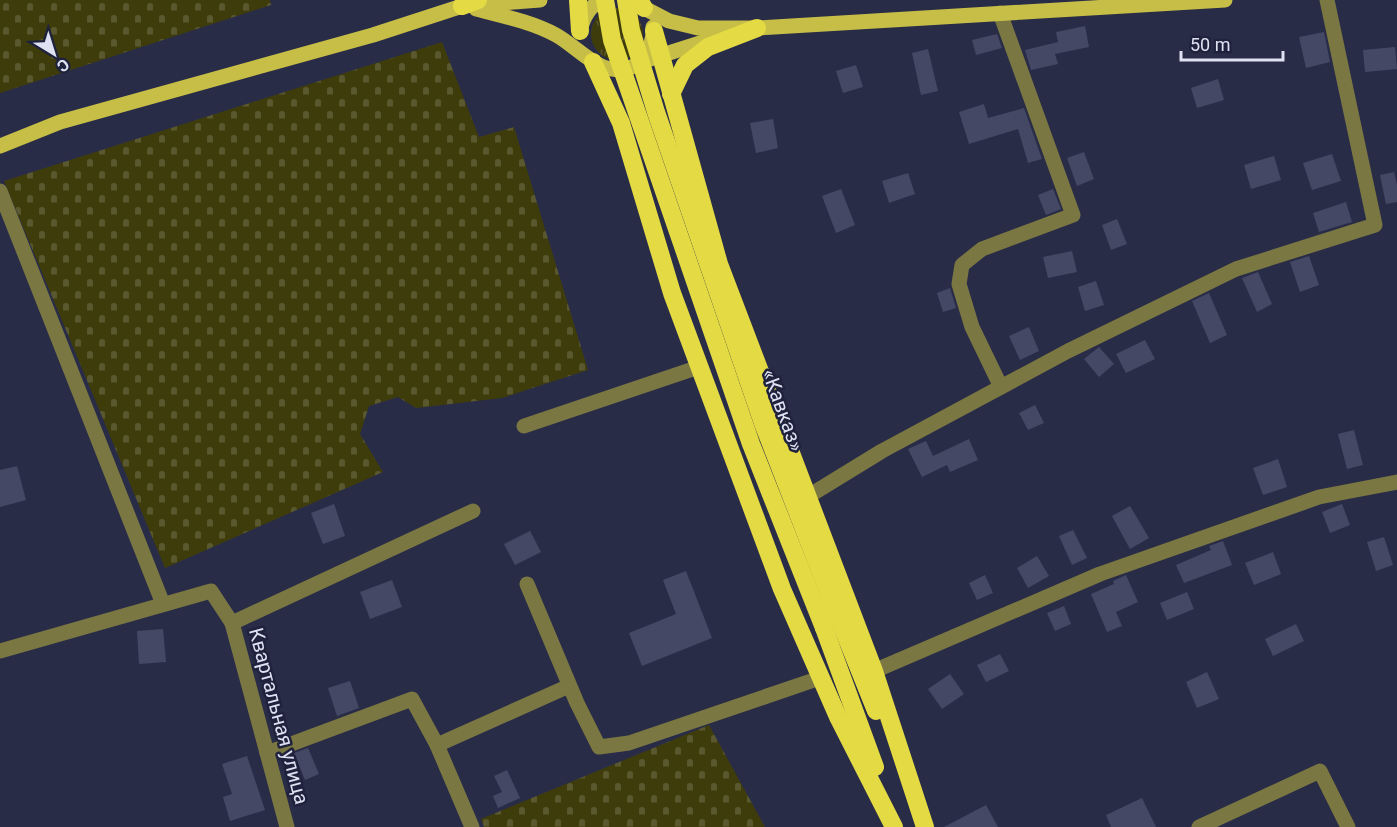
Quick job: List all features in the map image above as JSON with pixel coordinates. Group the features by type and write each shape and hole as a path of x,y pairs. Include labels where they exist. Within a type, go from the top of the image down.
{"highway":[{"path":"578,0 580,31"},
{"name":"«Кавказ»","path":"604,0 612,40 751,444 924,827"},
{"name":"«Кавказ»","path":"636,2 631,30 660,124 831,623 896,827"},
{"path":"671,94 686,65 708,47 757,28"},
{"path":"654,31 719,264 874,671 924,827"},
{"path":"593,62 621,123 672,293 782,589 838,717 896,827"}],"main road":[{"path":"0,146 60,122 373,35 470,3 540,0"},
{"path":"593,62 581,42 580,31 589,9 604,0"},
{"path":"636,2 669,21 698,28 757,28 1225,0"},
{"path":"470,3 556,35 593,62 604,68 616,70 628,69 647,55 654,31 651,19 636,2"},
{"path":"638,63 712,39 757,28"}],"street":[{"path":"807,497 882,451 1068,351 1236,269 1375,225 1327,0"},
{"path":"1000,13 1073,215 982,249 962,265 959,284 972,327 1001,387"},
{"path":"0,191 163,604"},
{"path":"524,426 699,367"},
{"path":"874,671 1100,574 1320,497 1397,482"},
{"path":"232,623 473,511"},
{"path":"527,584 569,686 599,747 629,743 820,678"},
{"name":"Квартальная улица","path":"0,651 211,591 232,623 287,827"},
{"path":"437,745 569,686"},
{"path":"267,753 412,699 437,745 472,827"},
{"path":"1199,827 1320,771 1348,827"}],"green space":[{"path":"0,0 270,0 271,5 0,93"},
{"path":"612,8 622,8 636,15 643,34 636,53 622,60 612,60 602,56 595,49 591,39 591,29 595,19 602,12"},
{"path":"442,42 479,137 514,127 588,370 502,398 416,408 398,397 369,406 360,434 383,472 165,568 4,181"},
{"path":"709,725 765,827 484,827 481,819"}],"building":[{"path":"1085,26 1089,47 1055,54 1058,64 1031,70 1025,50 1058,42 1056,32"},
{"path":"1324,32 1330,62 1306,68 1299,37"},
{"path":"997,34 1002,48 976,55 972,40"},
{"path":"1395,47 1397,69 1365,72 1363,50"},
{"path":"928,49 938,91 921,95 912,53"},
{"path":"856,65 863,87 843,93 836,71"},
{"path":"1218,79 1224,100 1197,108 1191,88"},
{"path":"984,104 988,118 1024,108 1042,159 1028,163 1018,129 969,144 959,112"},
{"path":"773,119 778,148 756,153 750,123"},
{"path":"1084,152 1094,179 1077,186 1067,158"},
{"path":"1332,154 1341,181 1312,190 1303,163"},
{"path":"1274,156 1281,180 1251,189 1244,165"},
{"path":"1394,172 1397,202 1386,204 1380,175"},
{"path":"908,173 915,194 889,203 882,181"},
{"path":"841,189 855,225 836,233 822,196"},
{"path":"1053,189 1061,209 1046,215 1038,195"},
{"path":"1346,202 1352,222 1319,232 1313,213"},
{"path":"1117,219 1127,244 1111,250 1102,225"},
{"path":"1072,251 1077,272 1048,278 1043,257"},
{"path":"1309,256 1319,285 1300,292 1290,262"},
{"path":"1258,272 1272,304 1257,312 1242,278"},
{"path":"1096,281 1104,305 1085,311 1078,287"},
{"path":"950,288 956,308 943,312 937,293"},
{"path":"1209,293 1227,335 1210,343 1192,301"},
{"path":"1029,327 1039,351 1020,360 1009,336"},
{"path":"1145,340 1155,359 1126,373 1116,354"},
{"path":"1099,347 1114,364 1099,377 1084,359"},
{"path":"1035,405 1044,423 1028,430 1019,413"},
{"path":"1354,430 1363,465 1347,469 1338,434"},
{"path":"969,439 978,460 950,472 947,465 922,477 908,449 926,441 933,456"},
{"path":"1278,459 1287,487 1263,495 1253,468"},
{"path":"17,466 26,500 0,507 0,470"},
{"path":"334,504 345,536 323,544 311,513"},
{"path":"1342,504 1350,525 1330,533 1322,512"},
{"path":"1130,506 1149,538 1130,549 1112,516"},
{"path":"1073,530 1087,558 1072,565 1059,536"},
{"path":"530,531 541,552 515,565 504,544"},
{"path":"1384,537 1393,565 1376,571 1367,542"},
{"path":"1223,541 1232,565 1184,583 1176,565 1211,550 1209,546"},
{"path":"1273,552 1281,574 1254,585 1245,563"},
{"path":"1037,556 1049,576 1028,588 1017,568"},
{"path":"686,571 712,638 642,666 629,633 676,614 663,580"},
{"path":"985,575 993,593 977,600 969,583"},
{"path":"1126,575 1138,602 1116,612 1122,626 1107,632 1091,594 1114,584 1113,581"},
{"path":"392,580 402,607 370,619 360,592"},
{"path":"1187,592 1194,609 1167,620 1160,603"},
{"path":"1064,606 1071,624 1055,631 1047,613"},
{"path":"1296,624 1304,641 1273,656 1265,639"},
{"path":"163,629 166,662 139,664 137,631"},
{"path":"1000,654 1009,671 986,682 977,665"},
{"path":"1207,672 1219,699 1197,708 1186,682"},
{"path":"950,674 964,694 942,709 928,689"},
{"path":"350,681 359,708 337,716 328,688"},
{"path":"308,748 319,774 305,780 294,753"},
{"path":"247,756 265,810 230,821 223,797 232,794 222,764"},
{"path":"507,770 520,798 498,808 493,796 502,792 494,776"},
{"path":"1142,798 1156,827 1111,827 1106,815"},
{"path":"986,805 998,827 944,827"}]}
